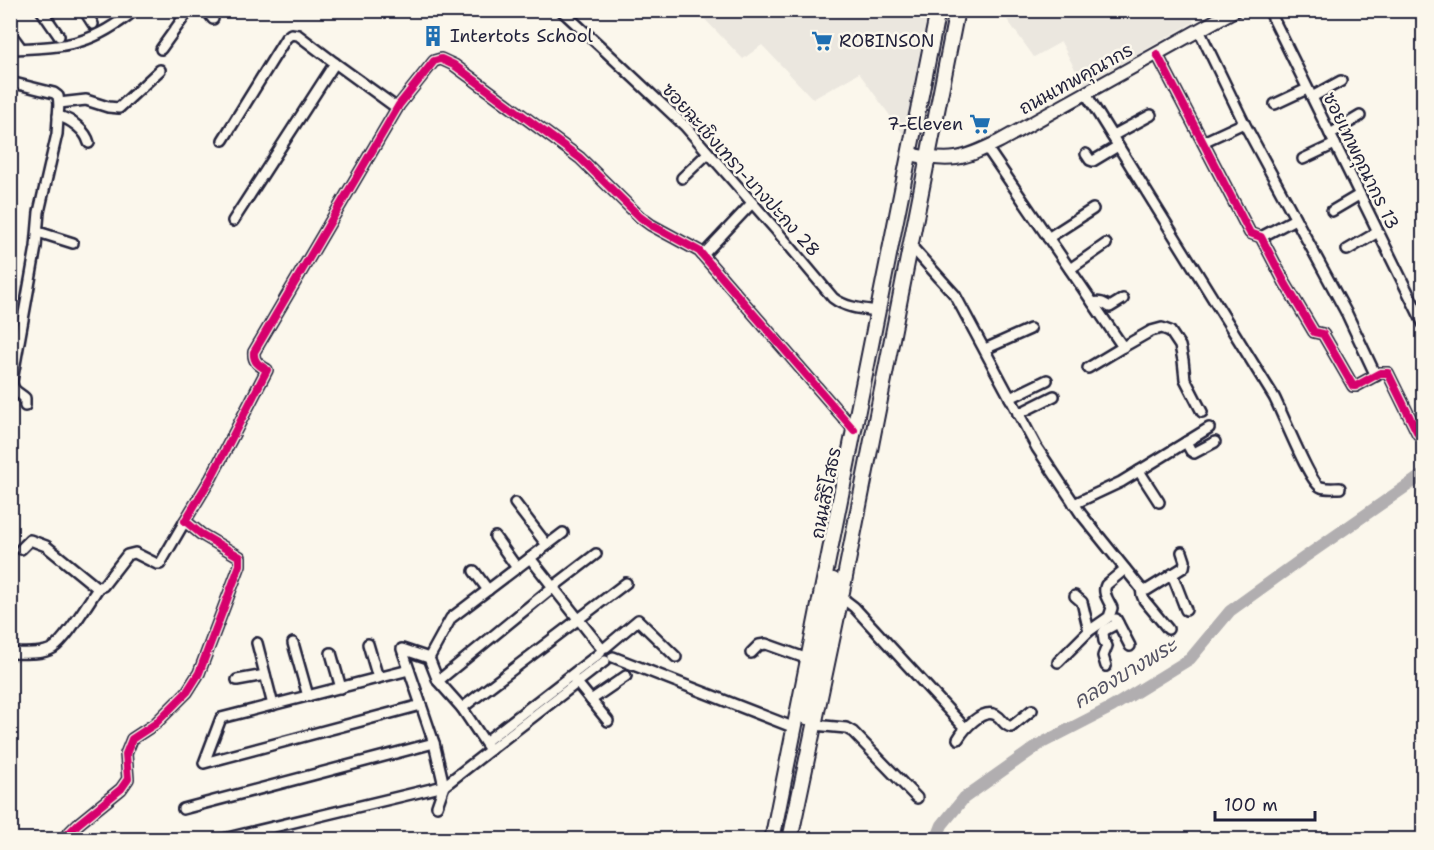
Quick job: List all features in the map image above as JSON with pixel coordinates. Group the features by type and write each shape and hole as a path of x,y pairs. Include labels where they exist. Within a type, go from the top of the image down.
{"highway":[{"name":"ถนนสิริโสธร","path":"772,840 938,10"},
{"name":"ถนนสิริโสธร","path":"790,840 811,720 841,597 957,10"},
{"path":"782,840 811,720 830,601 840,502"}],"main road":[{"name":"ถนนเทพคุณากร","path":"909,154 950,160 987,148 1199,30 1220,14 1235,10"}],"street":[{"path":"40,10 59,36"},
{"path":"84,10 93,24"},
{"path":"10,33 13,49 81,41 118,23 135,10"},
{"path":"161,49 189,10"},
{"path":"206,10 213,19"},
{"name":"ซอยฉะเชิงเทรา-บางปะกง 28","path":"561,10 685,126 838,302 853,308 878,312"},
{"name":"ซอยเทพคุณากร 13","path":"1269,10 1424,325"},
{"path":"1199,30 1244,123 1347,314 1376,375"},
{"path":"223,140 286,38 291,34 298,35 398,108"},
{"path":"1157,54 1250,232 1261,237 1314,332 1324,335 1353,386 1383,372 1388,373 1418,434"},
{"path":"10,652 44,651 54,647 65,636 99,587 103,586 127,555 135,553 160,564 211,478 267,370 255,361 254,352 398,108 434,61 441,59 454,65 580,158 639,217 687,243 703,255 854,430"},
{"path":"233,221 334,63"},
{"path":"59,103 86,100 119,108 160,70"},
{"path":"1275,104 1341,81"},
{"path":"10,82 54,93 58,96 59,103 57,134 39,212 38,232 12,381 16,392 25,398 25,406"},
{"path":"1086,94 1274,397 1308,470 1317,484 1320,487 1340,488"},
{"path":"58,116 69,119 87,137 89,143"},
{"path":"1112,136 1151,116"},
{"path":"1330,134 1360,116"},
{"path":"1203,142 1244,123"},
{"path":"1304,159 1335,144"},
{"path":"1086,154 1093,161 1118,146"},
{"path":"987,148 1123,347"},
{"path":"682,178 708,153"},
{"path":"1332,211 1359,195"},
{"path":"703,255 752,203"},
{"path":"1048,238 1093,209"},
{"path":"1261,237 1295,219"},
{"path":"38,232 73,243"},
{"path":"1347,250 1378,232"},
{"path":"1070,269 1106,244"},
{"path":"911,246 955,295 1037,448 1074,504 1141,588 1147,590 1184,567 1182,552"},
{"path":"1093,303 1102,302 1113,306 1123,299"},
{"path":"1088,368 1151,331 1162,328 1170,331 1180,346 1185,380 1202,412"},
{"path":"985,349 1030,329"},
{"path":"1010,398 1047,380"},
{"path":"1018,414 1054,396"},
{"path":"1074,504 1121,482 1209,428"},
{"path":"1186,442 1194,453 1215,442"},
{"path":"1139,471 1159,502"},
{"path":"515,503 547,545"},
{"path":"62,840 121,789 128,778 126,754 132,739 155,724 188,692 199,673 240,565 240,557 201,534 185,521"},
{"path":"429,658 451,618 563,533"},
{"path":"495,537 517,568"},
{"path":"21,549 30,540 46,546 99,587"},
{"path":"438,681 596,554"},
{"path":"530,558 605,653 795,728"},
{"path":"1125,569 1104,589 1112,611 1130,646"},
{"path":"474,571 488,590"},
{"path":"1172,574 1186,610"},
{"path":"462,708 626,583"},
{"path":"1141,588 1144,600 1168,629"},
{"path":"1075,596 1082,602 1089,631"},
{"path":"841,597 854,607 965,728"},
{"path":"1058,662 1112,611"},
{"path":"437,807 444,786 487,746 605,653 638,620 676,657"},
{"path":"1106,666 1103,656 1107,646 1103,633 1118,623"},
{"path":"257,643 273,705"},
{"path":"293,643 308,696"},
{"path":"368,644 378,678"},
{"path":"751,654 759,645 766,644 808,659"},
{"path":"429,658 402,649 434,744 444,786"},
{"path":"331,654 341,688"},
{"path":"429,658 438,681 462,708 487,746"},
{"path":"409,670 221,718 204,763 421,705"},
{"path":"237,680 265,675"},
{"path":"591,700 626,676"},
{"path":"573,678 608,721"},
{"path":"958,739 965,728 976,719 993,714 1011,727 1032,710"},
{"path":"811,720 854,732 917,798"},
{"path":"183,809 434,744"},
{"path":"219,840 444,786"}],"shaded area":[{"path":"697,11 928,11 904,135 859,73 813,99 762,45 743,59"},
{"path":"1001,11 1188,11 1194,22 1083,85 1061,42 1034,57"}],"waterway":[{"name":"คลองบางพระ","path":"936,840 942,825 964,798 1040,744 1112,707 1190,659 1230,611 1424,474"}],"cycle path":[{"path":"1157,54 1250,233 1261,237 1314,332 1323,334 1353,386 1380,373 1388,373 1418,434"},
{"path":"62,840 121,789 128,779 126,754 132,739 155,724 187,692 199,673 240,565 240,557 201,534 185,521 211,478 267,370 256,361 254,352 399,105 434,61 441,59 454,65 580,158 640,217 699,251 854,430"}],"place":[{"name":"Intertots School","path":"433,36"},
{"name":"ROBINSON","path":"822,41"},
{"name":"7-Eleven","path":"980,124"}]}
